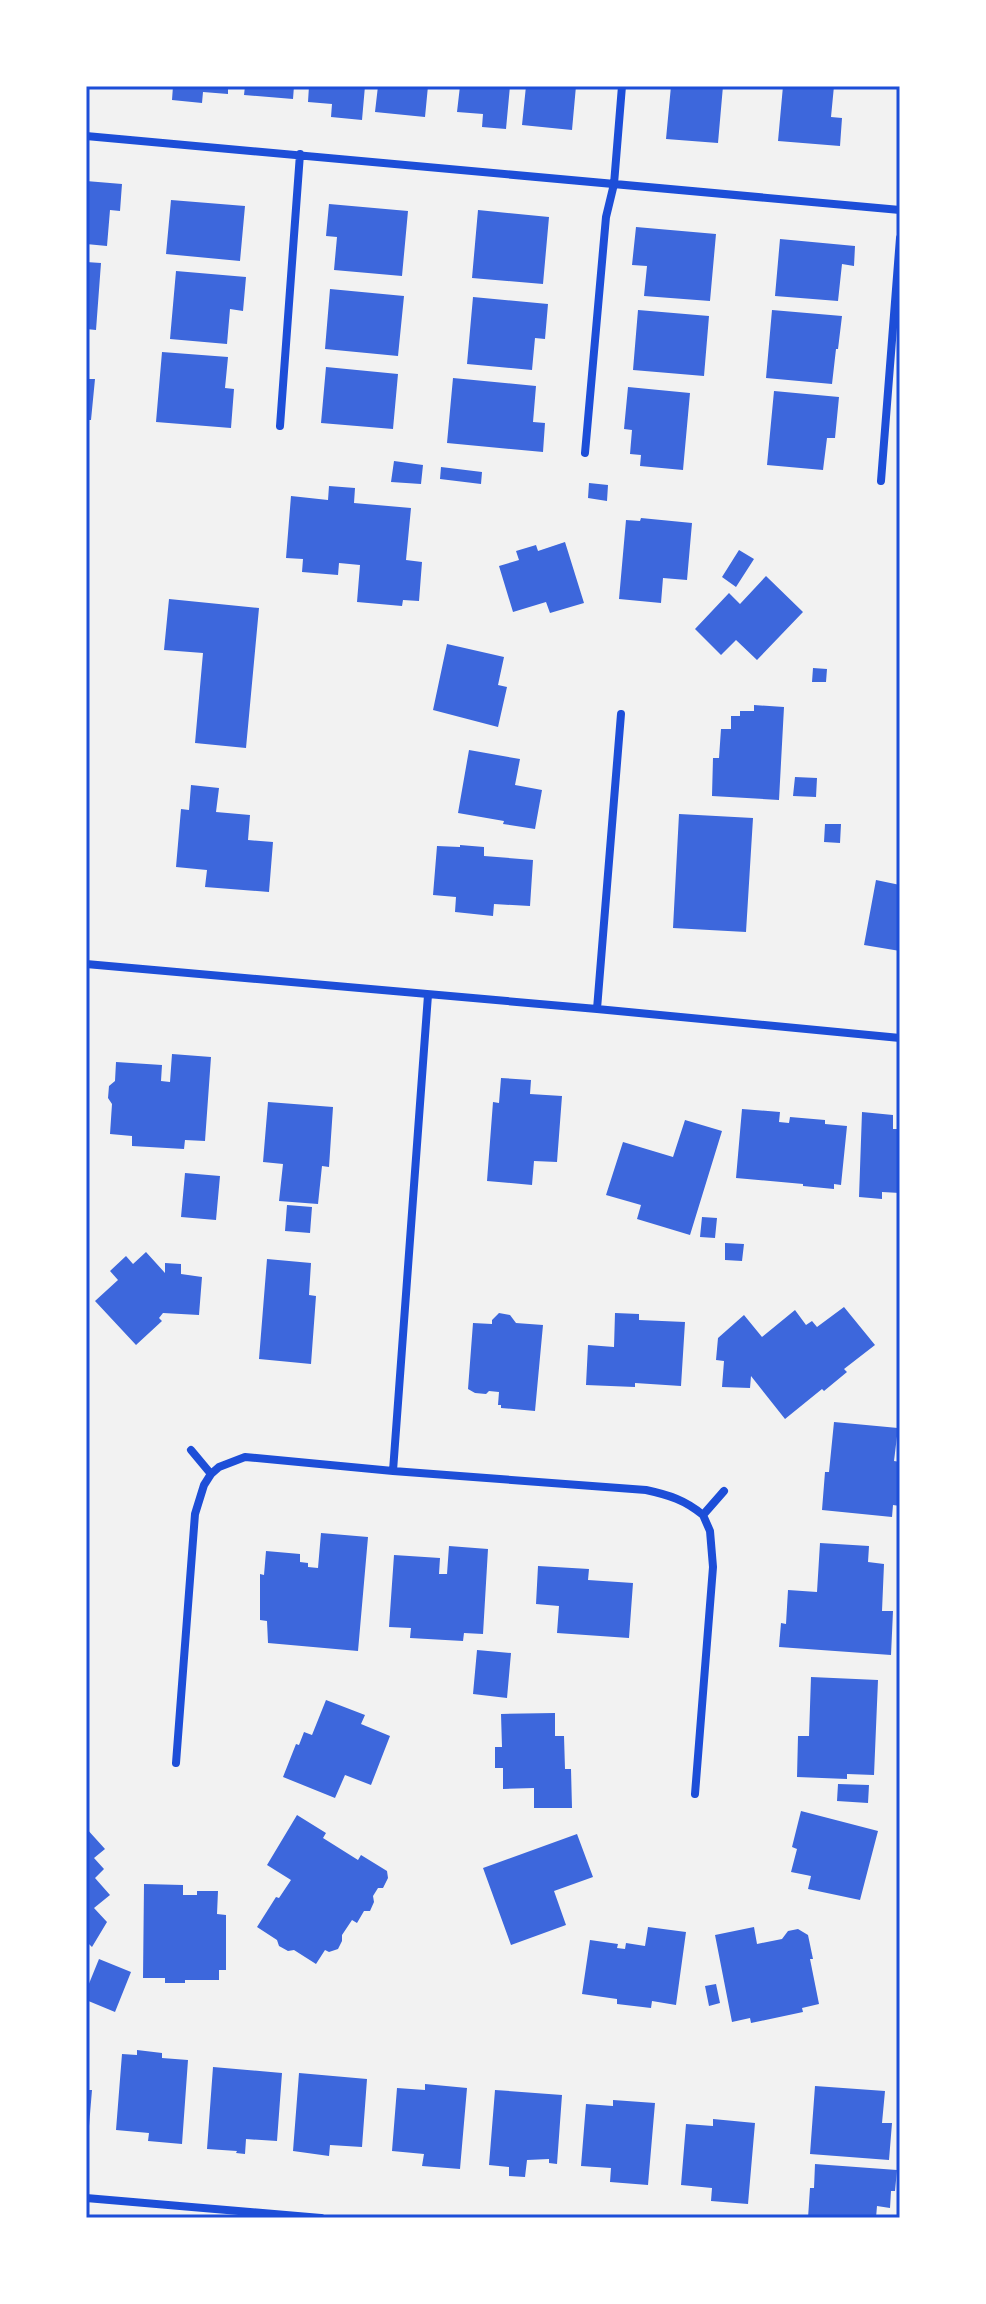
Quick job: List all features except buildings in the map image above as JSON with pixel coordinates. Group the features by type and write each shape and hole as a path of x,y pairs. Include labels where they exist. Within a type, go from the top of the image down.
{"street":[{"path":"585,453 606,217 614,184 622,86"},
{"path":"86,136 900,210"},
{"path":"280,426 300,154"},
{"path":"881,481 900,238"},
{"path":"597,1009 621,714"},
{"path":"86,964 900,1038"},
{"path":"393,1471 428,995"},
{"path":"191,1450 211,1474"},
{"path":"176,1763 195,1514 204,1485 211,1474 219,1467 245,1457 646,1490 689,1504 703,1515 710,1531 713,1567 695,1794"},
{"path":"703,1515 724,1491"},
{"path":"86,2198 321,2218"}]}
